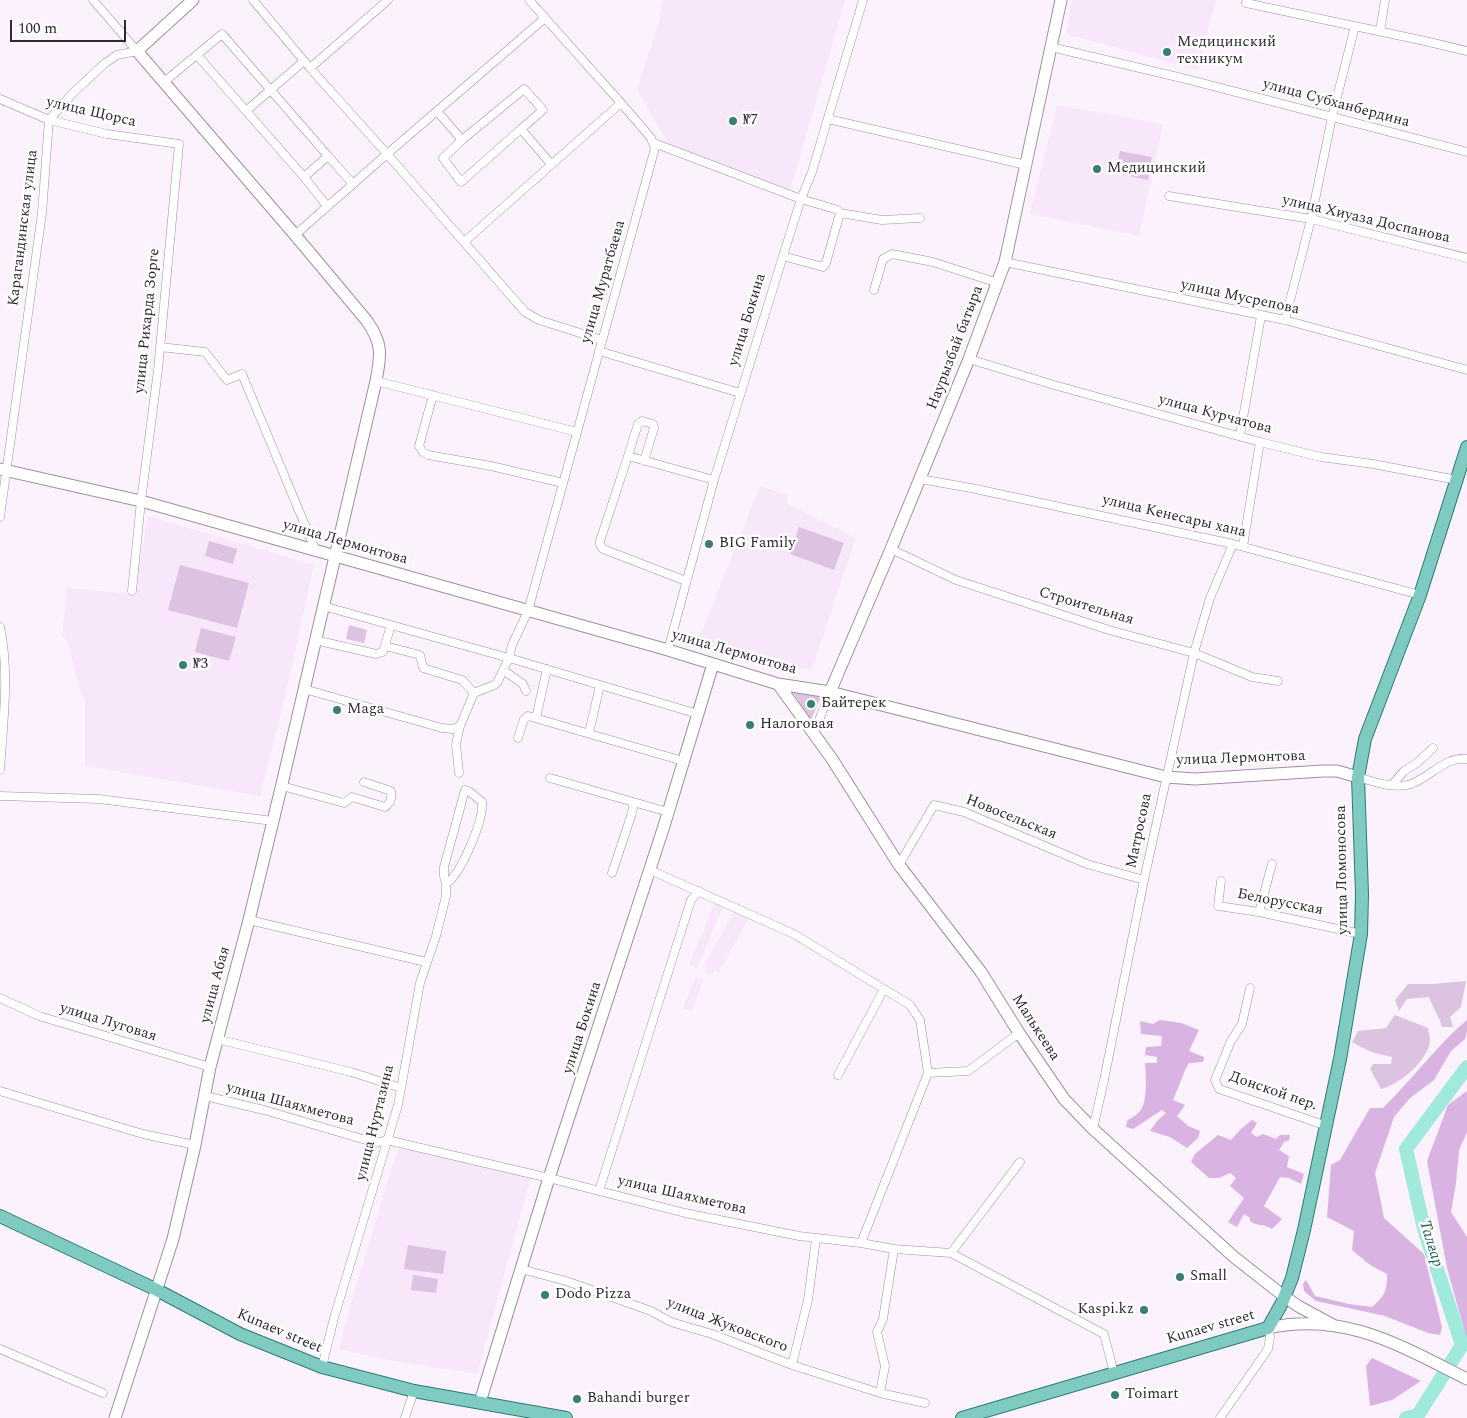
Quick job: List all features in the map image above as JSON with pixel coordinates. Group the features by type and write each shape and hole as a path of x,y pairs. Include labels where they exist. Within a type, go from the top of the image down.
{"main road":[{"name":"улица Ломоносова","path":"1268,1328 1285,1297 1292,1278 1304,1230 1342,1050 1362,934 1358,777 1365,739 1420,595 1467,448"},
{"name":"Kunaev street","path":"0,1216 155,1289 240,1334 322,1367 414,1391 480,1402 548,1417 566,1418"},
{"name":"Kunaev street","path":"962,1418 1268,1328"}],"street":[{"path":"93,0 137,51"},
{"path":"49,120 73,93 104,64 117,55 137,51 193,0"},
{"path":"253,0 310,68 528,314 539,320 602,340"},
{"path":"310,68 388,0"},
{"path":"529,0 654,143 801,199 838,210 840,213 882,220 920,218"},
{"name":"улица Бокина","path":"668,650 714,480 740,393 801,199 812,172 863,0"},
{"name":"Наурызбай батыра","path":"830,692 920,479 998,283 1005,262 1061,0"},
{"path":"1380,31 1385,0"},
{"path":"1246,3 1467,50"},
{"path":"295,234 545,18"},
{"path":"1285,320 1311,219 1332,117 1355,26"},
{"path":"164,82 222,34 353,184"},
{"name":"улица Субханбердина","path":"1052,47 1186,79 1467,152"},
{"name":"улица Абая","path":"115,1418 172,1239 210,1067 282,786 376,381 380,354 379,343 375,333 295,234 137,51"},
{"path":"198,55 327,206"},
{"path":"246,111 304,61"},
{"path":"524,89 543,110 521,129 461,182 442,158 524,89"},
{"name":"улица Щорса","path":"0,99 49,120 107,134 179,144"},
{"path":"464,242 621,103"},
{"path":"437,110 462,140"},
{"path":"828,119 1026,165"},
{"name":"Карагандинская улица","path":"0,517 4,470 42,213 49,120"},
{"path":"521,129 551,164"},
{"name":"улица Муратбаева","path":"474,693 494,686 509,658 512,646 528,610 653,159 654,143"},
{"name":"улица Рихарда Зорге","path":"132,591 160,347 179,144"},
{"path":"304,177 328,156"},
{"name":"улица Хиуаза Доспанова","path":"1169,196 1311,219 1467,258"},
{"path":"783,256 823,267 826,263 840,213"},
{"path":"874,290 883,259 892,254 933,262 998,283"},
{"name":"улица Мусрепова","path":"1005,262 1285,320 1467,370"},
{"path":"1240,436 1261,316"},
{"path":"160,347 205,352 227,380 242,374 315,549"},
{"path":"599,351 740,393"},
{"name":"улица Курчатова","path":"969,359 1054,385 1260,442 1321,457 1373,464 1457,480"},
{"path":"376,381 576,432"},
{"path":"433,395 419,446 423,452 428,455 491,466 563,483"},
{"path":"644,461 654,428 653,424 642,422 638,424 600,545 603,549 686,581"},
{"path":"1243,546 1260,442"},
{"path":"628,456 714,480"},
{"name":"улица Лермонтова","path":"4,470 141,501 315,549 668,650 778,684 830,692 1166,777 1195,779 1323,771 1337,771 1358,777"},
{"name":"улица Кенесары хана","path":"920,479 981,490 1243,546 1420,595"},
{"name":"Матросова","path":"1093,1129 1144,880 1194,653 1210,598 1233,544"},
{"name":"Строительная","path":"891,549 956,580 1109,630 1194,653 1252,677 1278,681"},
{"path":"323,606 509,658 698,714"},
{"path":"315,640 376,654 383,652 391,625"},
{"path":"0,627 4,644 5,676 0,770"},
{"path":"385,646 420,655 423,668 462,680 474,693 460,726 456,744 458,773"},
{"name":"улица Бокина","path":"480,1402 549,1178 650,870 713,664"},
{"path":"536,718 547,669"},
{"path":"503,670 523,684 526,691"},
{"name":"Малькеева","path":"778,684 832,759 899,865 981,972 1019,1033 1064,1099 1093,1129 1234,1257 1298,1306 1333,1325"},
{"path":"589,733 600,685"},
{"path":"304,689 442,728 452,729 460,726"},
{"path":"814,733 830,692"},
{"path":"518,738 525,717 528,716 683,761"},
{"path":"1392,785 1404,771 1433,748"},
{"path":"1358,777 1392,785 1411,784 1446,762 1462,758 1467,759"},
{"path":"550,778 668,812"},
{"path":"282,786 344,803 352,797 385,807 388,805 391,801 391,791 364,782"},
{"name":"улица Нуртазина","path":"322,1367 334,1318 398,1105 420,984 436,936 446,896 444,867 465,790 482,802 482,808 477,831 460,866 446,884"},
{"path":"0,796 99,800 273,821"},
{"path":"612,873 631,816 632,802"},
{"name":"Новосельская","path":"899,865 934,805 964,812 1087,864 1144,880"},
{"path":"1259,912 1272,864"},
{"path":"650,870 794,934 910,1005 920,1020 928,1073 860,1243"},
{"name":"Белорусская","path":"1221,881 1218,906 1259,912 1362,934"},
{"path":"599,1191 691,900 699,891"},
{"path":"249,920 426,962"},
{"name":"Донской пер.","path":"1250,988 1242,1024 1231,1041 1215,1080 1219,1089 1327,1126"},
{"path":"838,1075 884,989"},
{"name":"улица Луговая","path":"0,998 39,1016 210,1067"},
{"path":"928,1073 968,1071 1019,1033"},
{"path":"217,1039 351,1072 401,1088"},
{"path":"0,1091 143,1134 194,1145"},
{"name":"улица Шаяхметова","path":"205,1096 264,1110 376,1143 387,1140 549,1178 685,1213 816,1239 860,1243 894,1249 951,1253 1104,1334 1114,1373"},
{"path":"951,1253 1020,1162"},
{"path":"792,1365 808,1300 816,1239"},
{"path":"880,1394 885,1366 877,1332 883,1319 894,1249"},
{"name":"улица Жуковского","path":"521,1269 566,1281 651,1311 671,1322 712,1334 792,1365 880,1394 925,1403"},
{"name":"Kunaev street","path":"1268,1328 1300,1323 1333,1325 1368,1333 1418,1354 1467,1379"},
{"path":"1220,1418 1268,1349 1270,1337 1268,1328"},
{"path":"0,1349 103,1393"},
{"path":"406,1418 414,1391"}],"shaded area":[{"name":"№7","path":"662,0 845,0 789,195 674,154 637,89 659,22"},
{"name":"Медицинский техникум","path":"1072,0 1216,0 1197,70 1066,34"},
{"name":"Медицинский","path":"1057,105 1163,124 1139,236 1030,214"},
{"path":"1120,151 1152,157 1148,180 1115,173"},
{"path":"760,486 788,495 787,503 856,538 811,671 699,638"},
{"name":"№3","path":"148,516 314,565 284,702 260,796 85,766 85,700 80,691 67,639 62,637 67,588 134,594"},
{"path":"799,527 844,543 834,570 790,554"},
{"path":"209,541 237,549 233,564 205,556"},
{"path":"180,565 249,583 237,628 168,610"},
{"path":"349,625 367,630 364,643 346,639"},
{"path":"201,628 236,637 229,661 195,652"},
{"path":"792,691 821,697 811,720"},
{"path":"715,902 723,906 697,969 689,965"},
{"path":"735,910 749,918 719,972 714,970 711,975 704,971 707,966 704,965"},
{"path":"696,976 704,979 692,1011 683,1008"},
{"path":"1466,981 1461,1007 1450,1017 1453,1027 1442,1027 1429,997 1407,999 1399,1011 1395,1000 1408,984"},
{"path":"1395,1015 1428,1028 1430,1040 1424,1056 1412,1070 1388,1087 1381,1089 1370,1069 1373,1064 1391,1064 1392,1057 1381,1055 1352,1042 1358,1031 1386,1028"},
{"path":"1160,1020 1181,1023 1199,1030 1189,1051 1204,1057 1203,1062 1189,1063 1173,1100 1185,1105 1177,1116 1188,1126 1200,1131 1198,1138 1187,1148 1170,1137 1150,1131 1166,1113 1162,1110 1133,1129 1126,1127 1127,1121 1143,1107 1146,1088 1145,1063 1157,1063 1157,1057 1145,1055 1146,1047 1161,1046 1162,1036 1141,1034 1140,1021 1153,1024"},
{"path":"1467,1020 1465,1039 1451,1051 1434,1080 1410,1098 1394,1117 1375,1173 1384,1218 1424,1254 1442,1327 1440,1335 1428,1333 1385,1316 1316,1301 1304,1291 1303,1284 1306,1280 1315,1296 1349,1304 1372,1307 1380,1300 1384,1293 1387,1274 1370,1265 1352,1250 1354,1231 1327,1217 1331,1165 1340,1160 1370,1108 1383,1108"},
{"path":"1467,1091 1467,1132 1459,1150 1451,1212 1467,1237 1467,1340 1447,1268 1427,1161 1448,1105"},
{"path":"1252,1120 1257,1123 1251,1133 1257,1137 1263,1134 1276,1139 1280,1135 1290,1135 1289,1140 1284,1142 1279,1150 1289,1156 1287,1167 1304,1174 1301,1184 1289,1178 1280,1177 1264,1206 1282,1219 1272,1229 1252,1223 1250,1218 1244,1214 1237,1227 1228,1222 1244,1198 1230,1186 1236,1178 1230,1173 1219,1178 1209,1178 1191,1162 1195,1154 1218,1135 1231,1140"},
{"path":"401,1147 531,1177 477,1374 388,1360 339,1349 396,1154"},
{"path":"408,1245 446,1251 443,1274 404,1269"},
{"path":"413,1275 438,1279 436,1293 411,1290"},
{"path":"1372,1358 1421,1381 1392,1400 1370,1406 1366,1366"}],"waterway":[{"name":"Талғар","path":"1406,1418 1418,1415 1462,1345 1424,1229 1406,1149 1467,1067"}],"place":[{"name":"Медицинский техникум","path":"1167,52"},
{"name":"№7","path":"733,121"},
{"name":"Медицинский","path":"1097,169"},
{"name":"BIG Family","path":"709,544"},
{"name":"№3","path":"183,665"},
{"name":"Байтерек","path":"811,704"},
{"name":"Maga","path":"337,710"},
{"name":"Налоговая","path":"750,725"},
{"name":"Small","path":"1180,1277"},
{"name":"Dodo Pizza","path":"545,1295"},
{"name":"Kaspi.kz","path":"1144,1310"},
{"name":"Toimart","path":"1115,1395"},
{"name":"Bahandi burger","path":"577,1399"}]}
